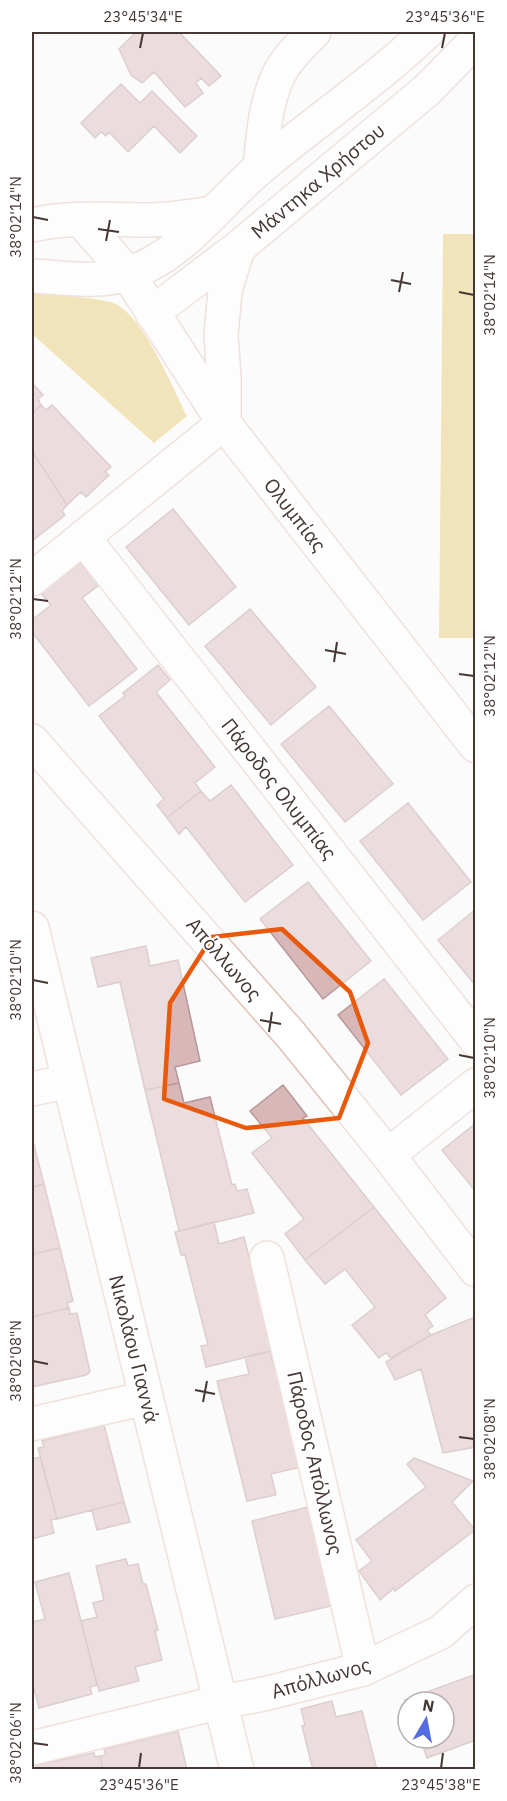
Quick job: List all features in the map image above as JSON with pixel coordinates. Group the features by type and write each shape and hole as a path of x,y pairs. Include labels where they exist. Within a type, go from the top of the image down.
{"street":[{"path":"260,168 265,114 279,75 292,54 314,32"},
{"path":"32,276 104,280 128,274 164,257 260,168 394,63 427,32"},
{"name":"Μάντηκα Χρήστου","path":"152,313 238,248 426,90 476,40"},
{"path":"32,225 47,221 150,220 213,213"},
{"name":"Ολυμπίας","path":"81,220 128,274 224,423 476,747"},
{"path":"32,579 224,423 221,335 225,291 238,248"},
{"name":"Πάροδος Ολυμπίας","path":"83,537 476,1040"},
{"name":"Απόλλωνος","path":"32,741 291,1035 476,1269"},
{"name":"Νικολάου Γιαννά","path":"32,928 237,1770"},
{"path":"32,1089 69,1081"},
{"path":"388,1155 476,1085"},
{"name":"Πάροδος Απόλλωνος","path":"267,1257 363,1668"},
{"path":"32,1424 146,1398"},
{"name":"Απόλλωνος","path":"32,1748 220,1702 264,1694 363,1668 441,1632 476,1601"}],"highlighted area":[{"path":"282,929 350,992 368,1043 339,1118 246,1128 164,1099 170,1003 212,937"}],"shaded area":[{"path":"443,234 475,234 475,638 439,638"},
{"path":"32,293 101,300 122,308 133,319 155,351 187,416 154,443 32,334"}],"building":[{"path":"133,32 179,32 221,76 209,86 201,78 196,83 203,93 185,107 154,72 142,83 131,75 119,49 135,33"},
{"path":"121,84 140,103 152,91 197,136 180,153 154,126 128,152 109,132 106,136 101,132 95,138 81,123"},
{"path":"32,383 43,395 38,399 41,405 32,414"},
{"path":"41,405 46,410 52,405 111,467 105,472 109,475 86,497 81,492 67,505 32,451 32,414"},
{"path":"32,451 67,505 62,511 65,515 32,541"},
{"path":"173,509 236,587 189,625 126,547"},
{"path":"81,562 99,585 82,598 137,669 89,706 32,632 32,620 51,605 41,593"},
{"path":"250,609 316,687 271,725 205,646"},
{"path":"158,665 170,680 156,692 215,767 195,783 201,791 167,818 157,805 164,799 99,716 125,696 123,693"},
{"path":"329,706 393,784 345,822 281,744"},
{"path":"231,785 293,865 245,902 186,827 179,834 167,818 201,791 210,801"},
{"path":"408,803 471,882 423,920 360,841"},
{"path":"308,882 371,961 323,999 260,919"},
{"path":"476,909 476,986 438,940"},
{"path":"146,946 150,966 178,960 200,1061 175,1067 179,1083 145,1090 120,982 98,987 91,958"},
{"path":"384,979 448,1059 401,1095 338,1015"},
{"path":"179,1083 184,1103 210,1097 232,1185 235,1184 237,1191 247,1189 254,1213 179,1231 145,1090"},
{"path":"283,1085 307,1116 303,1118 374,1207 305,1260 285,1234 304,1219 252,1153 272,1138 250,1111"},
{"path":"476,1123 476,1192 442,1150"},
{"path":"32,1137 44,1184 32,1187"},
{"path":"44,1184 60,1248 32,1254 32,1187"},
{"path":"374,1207 446,1298 425,1315 433,1326 427,1330 431,1335 391,1358 386,1353 379,1358 352,1325 375,1307 345,1269 325,1284 305,1260"},
{"path":"214,1222 219,1244 244,1237 267,1328 285,1348 206,1367 201,1346 208,1345 185,1255 181,1255 175,1232"},
{"path":"60,1248 73,1301 67,1303 69,1308 32,1317 32,1254"},
{"path":"69,1308 70,1314 77,1313 90,1372 86,1375 32,1387 32,1317"},
{"path":"475,1317 476,1447 443,1453 421,1369 395,1380 386,1362 431,1335"},
{"path":"270,1351 275,1369 277,1369 301,1467 271,1474 276,1495 247,1501 217,1381 249,1374 245,1357"},
{"path":"104,1425 124,1502 57,1519 38,1448 44,1447 42,1441"},
{"path":"32,1453 33,1459 40,1457 57,1519 51,1520 54,1533 32,1539"},
{"path":"414,1458 473,1481 452,1502 475,1530 380,1600 359,1571 372,1561 356,1540 426,1487 407,1464"},
{"path":"124,1502 130,1522 97,1530 92,1510"},
{"path":"312,1506 335,1605 275,1619 252,1521"},
{"path":"126,1559 128,1566 138,1564 143,1584 146,1584 158,1630 155,1631 162,1660 135,1667 139,1681 99,1691 81,1621 97,1617 93,1603 104,1600 96,1566"},
{"path":"69,1573 97,1685 90,1687 92,1694 39,1708 32,1681 32,1622 45,1619 35,1582"},
{"path":"476,1674 476,1740 456,1747 456,1690 432,1690"},
{"path":"332,1701 336,1717 362,1711 377,1770 313,1770 302,1726 305,1725 301,1709"},
{"path":"178,1731 187,1770 103,1770 100,1756 106,1755 104,1749"},
{"path":"424,1750 449,1750 427,1758"},
{"path":"94,1753 95,1757 100,1756 103,1770 37,1770 36,1765"}]}
